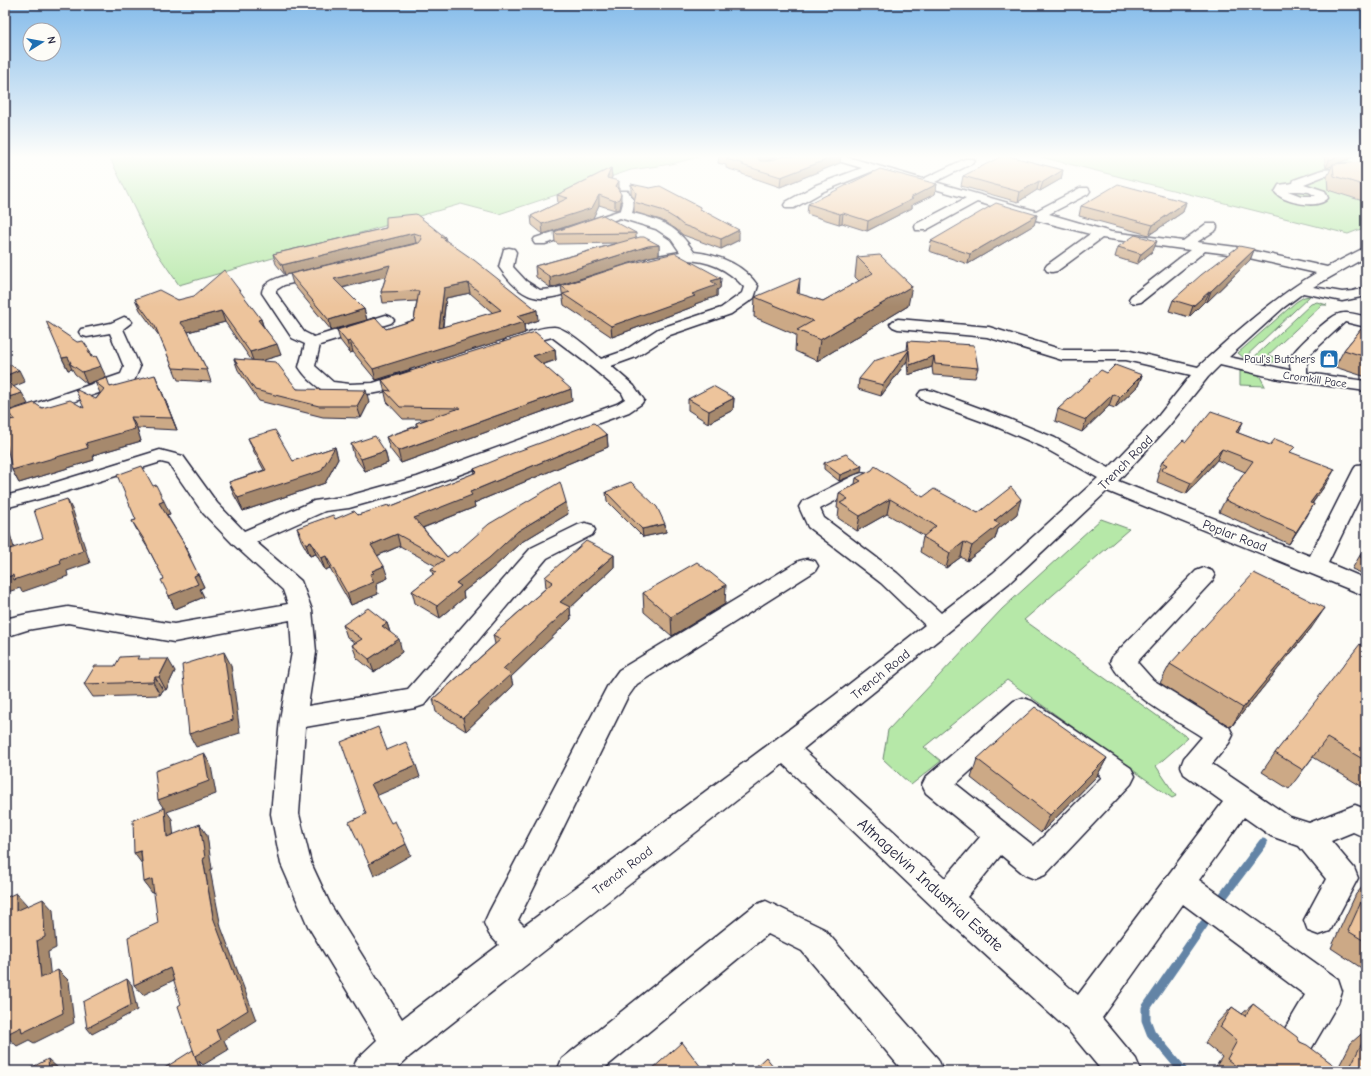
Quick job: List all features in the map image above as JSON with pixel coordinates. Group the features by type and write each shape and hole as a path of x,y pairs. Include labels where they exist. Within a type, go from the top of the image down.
{"street":[{"path":"540,241 622,215 627,212 629,206"},
{"path":"921,227 960,206"},
{"path":"1003,206 1110,236 1236,251 1329,272"},
{"path":"1036,216 1055,206"},
{"path":"622,215 661,225 673,233 689,255"},
{"path":"1185,245 1211,227"},
{"path":"1052,268 1100,233"},
{"path":"1136,299 1202,246"},
{"name":"Trench Road","path":"369,1071 398,1044 522,947 784,748 1001,578 1108,480 1162,423 1210,366 1278,305 1301,288 1366,251"},
{"path":"509,252 506,267 508,271 531,293 540,296 603,277"},
{"path":"599,365 630,354 664,332 726,310 749,294 751,286 744,276 726,264 709,258 689,255 661,258 639,265"},
{"path":"331,270 279,282 269,288 269,293 298,335 313,342 386,320"},
{"path":"1301,288 1346,298 1361,294"},
{"path":"1293,376 1299,372 1298,364 1300,355 1340,318 1366,322"},
{"name":"Cromkill Pace","path":"898,324 989,332 1062,355 1126,355 1271,372 1366,386"},
{"path":"5,420 128,377 132,367 120,325 87,332"},
{"path":"241,540 321,505 349,502 424,481 623,408 635,400 632,394 576,345 555,332 542,334 492,350"},
{"path":"313,342 307,367 317,378 328,386 350,389 375,388 426,371"},
{"name":"Poplar Road","path":"927,395 1003,423 1048,442 1108,480 1366,588"},
{"path":"5,502 54,489 160,456 176,460 210,508 241,540 293,586 301,610 304,652 293,719 284,814 296,864 319,915 398,1044"},
{"path":"1316,566 1364,469"},
{"path":"862,479 809,507 815,522 889,578 940,626"},
{"path":"293,719 415,698 539,553 585,530"},
{"path":"522,947 500,923 617,692 628,677 807,566"},
{"path":"1204,576 1122,662 1144,687 1220,735 1194,766 1281,827 1309,836 1343,878 1319,920"},
{"path":"5,628 27,622 68,616 174,633 301,610"},
{"path":"1023,708 1121,776 1035,865 999,836 936,785 1023,708"},
{"name":"Altnagelvin Industrial Estate","path":"784,748 946,899 1081,1019 1124,1071"},
{"path":"1081,1019 1240,799"},
{"path":"1309,836 1355,818 1366,825"},
{"path":"946,899 999,836"},
{"path":"1180,884 1326,991 1295,1044"},
{"path":"574,1071 766,916 813,940 926,1071"}],"green space":[{"path":"133,206 453,206 179,285 153,247"},
{"path":"469,206 522,206 499,214"},
{"path":"1237,206 1366,206 1366,227 1348,234"},
{"path":"1310,296 1244,358 1238,353 1296,302 1304,297"},
{"path":"1317,302 1327,305 1322,305 1268,355 1286,361 1261,363 1251,360 1311,304"},
{"path":"1240,371 1258,373 1265,386 1240,385"},
{"path":"1101,519 1129,529 1024,620 1188,738 1156,766 1176,796 1172,798 1007,680 924,747 941,761 911,785 883,759 888,730 1002,609"}],"building":[{"path":"551,206 593,206 592,208 542,224 531,216"},
{"path":"648,206 699,206 700,209 739,230 721,239 683,225 661,210"},
{"path":"815,206 898,206 868,221 843,213 840,214"},
{"path":"991,206 1007,206 1037,215 970,254 931,241"},
{"path":"1082,206 1180,206 1153,225"},
{"path":"416,214 445,237 441,237 474,260 537,310 517,316 524,322 373,369 350,341 347,342 337,330 376,318 386,329 414,320 419,291 381,292 390,265 334,279 364,309 329,320 290,274 419,243 422,239 420,235 414,233 282,265 273,254 386,228 386,217","holes":["468,283 501,310 439,328 444,288"]},
{"path":"603,215 636,233 557,234 554,232"},
{"path":"1135,235 1157,241 1141,254 1118,247"},
{"path":"644,237 659,245 648,246 550,277 535,266"},
{"path":"1239,246 1254,250 1193,306 1173,300 1201,275"},
{"path":"675,253 721,278 711,281 717,285 692,294 695,296 611,326 563,294 570,292 561,286 625,265"},
{"path":"880,255 912,286 820,340 797,330 813,321 755,297 800,278 797,293 823,301 873,273 857,257"},
{"path":"224,270 261,319 258,320 277,344 250,352 221,311 180,322 187,330 207,370 173,368 155,326 135,299 159,290 178,300 194,296"},
{"path":"46,321 77,342 83,341 90,351 88,351 91,357 96,356 101,366 82,372 69,363 71,363 68,357 62,358"},
{"path":"1366,323 1366,357 1344,350"},
{"path":"535,332 555,349 533,356 571,389 398,451 386,437 418,426 416,423 460,408 400,407 384,390 391,391 382,380"},
{"path":"908,341 974,345 978,368 935,364 934,356 910,365 909,350 883,385 859,379 874,361 909,349"},
{"path":"234,359 276,362 297,389 366,390 357,406 319,406 255,390"},
{"path":"5,362 19,370 5,376"},
{"path":"1115,365 1142,375 1120,397 1113,394 1086,420 1058,409 1101,370 1107,373"},
{"path":"155,375 172,418 131,417 135,429 86,443 88,448 12,470 5,437 5,421 15,419 6,412 34,403 42,408 70,400 84,408 75,389 96,399 104,389 95,382 107,378 110,387"},
{"path":"5,380 22,393 5,398"},
{"path":"713,386 734,398 709,411 688,399"},
{"path":"1211,411 1243,422 1236,432 1270,445 1275,439 1295,447 1290,452 1335,469 1310,503 1314,504 1296,532 1225,500 1253,461 1222,449 1191,483 1161,470 1167,465 1162,462 1183,440 1186,442"},
{"path":"594,423 607,435 470,492 472,495 414,518 447,557 454,552 456,553 489,524 560,482 566,502 518,531 489,558 456,583 461,586 437,606 412,591 436,572 431,569 444,560 397,534 371,545 384,566 372,571 374,573 370,574 374,582 347,593 326,556 321,558 311,542 306,544 297,528 333,515 335,519 354,511 358,515 388,505 389,507 477,472 474,469 513,453"},
{"path":"275,430 293,461 335,447 321,471 238,498 229,482 266,470 248,438"},
{"path":"375,436 385,451 361,459 351,444"},
{"path":"846,454 862,466 840,475 824,463"},
{"path":"142,466 153,486 156,485 164,501 159,503 185,545 184,546 198,574 194,576 198,584 169,596 161,580 164,579 143,538 132,521 136,520 117,475"},
{"path":"875,466 923,497 934,489 978,513 1011,487 1021,499 994,521 1000,524 972,546 964,542 950,553 923,537 936,526 890,499 860,516 840,503 848,499 839,493 861,481 856,478 872,470"},
{"path":"631,482 657,507 665,524 642,529 606,492"},
{"path":"67,499 83,551 60,559 61,564 14,580 13,575 5,578 5,531 10,549 43,538 34,510"},
{"path":"586,541 614,555 560,602 570,607 503,669 511,674 463,718 433,699 501,639 493,635 553,582 545,577"},
{"path":"1366,547 1366,560 1360,557"},
{"path":"697,562 726,585 671,617 643,593"},
{"path":"1254,573 1325,608 1243,708 1170,664"},
{"path":"368,608 387,623 382,626 399,639 369,659 352,645 362,639 343,625"},
{"path":"1360,644 1366,648 1366,761 1327,738 1303,770 1275,753"},
{"path":"224,652 233,720 189,734 182,665"},
{"path":"139,656 137,659 168,659 159,677 155,677 153,682 84,684 95,666 115,666 120,657"},
{"path":"1035,707 1107,758 1050,815 977,759"},
{"path":"378,727 387,750 406,742 416,765 371,784 391,823 395,821 406,844 369,864 349,822 366,814 341,742"},
{"path":"204,753 209,781 158,800 155,771"},
{"path":"165,808 167,837 200,824 205,858 203,859 213,917 248,1010 216,1030 220,1040 195,1056 178,1006 181,1004 170,968 134,985 128,937 158,923 152,879 144,882 141,851 134,853 133,820"},
{"path":"1366,891 1366,942 1348,931"},
{"path":"16,893 16,911 43,899 45,937 37,941 41,978 58,970 63,1013 22,1033 21,1027 5,1035 5,898"},
{"path":"127,979 131,1005 87,1028 83,1002"},
{"path":"1253,1004 1297,1037 1300,1042 1307,1045 1342,1071 1242,1071 1227,1059 1237,1041 1220,1027 1232,1007 1245,1016"},
{"path":"1366,1035 1366,1071 1348,1071"},
{"path":"682,1042 704,1071 650,1071"},
{"path":"193,1050 200,1071 164,1071 163,1069"},
{"path":"766,1057 777,1071 751,1071"},
{"path":"48,1059 49,1071 25,1071"}],"waterway":[{"path":"1224,895 1263,843"},
{"path":"1183,1071 1151,1033 1146,1020 1146,1008 1204,924"}],"place":[{"name":"Paul's Butchers","path":"1329,359"}]}
